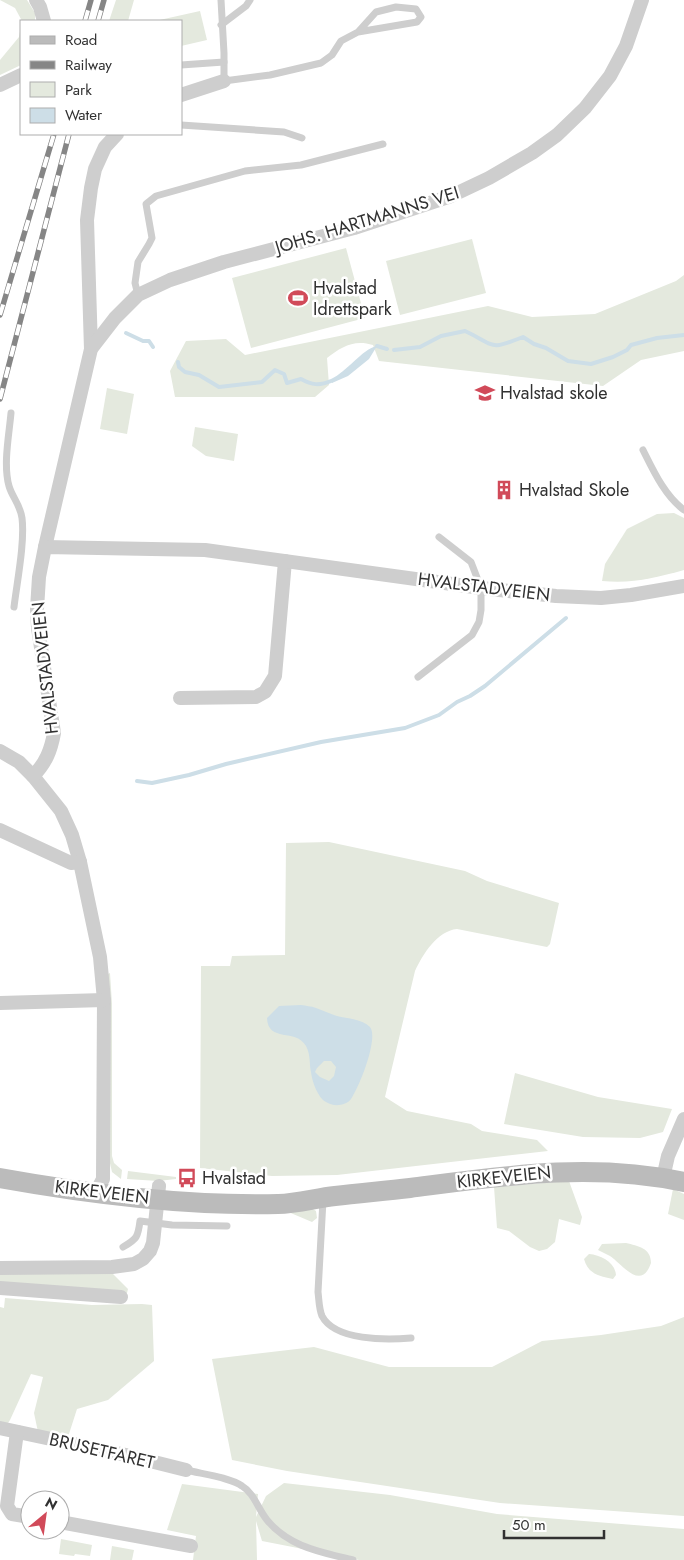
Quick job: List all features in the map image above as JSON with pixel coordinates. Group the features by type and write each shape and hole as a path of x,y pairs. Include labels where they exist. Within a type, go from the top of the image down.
{"main road":[{"name":"KIRKEVEIEN","path":"0,1170 38,1171 97,1183 158,1192 324,1197 480,1178 557,1172 623,1172 684,1182"},
{"name":"KIRKEVEIEN","path":"0,1178 97,1183"}],"street":[{"path":"36,0 44,20"},
{"name":"JOHS. HARTMANNS VEI","path":"91,349 115,318 138,295 170,280 224,262 354,228 451,196 498,173 532,153 557,135 585,108 610,76 626,46 642,0"},
{"path":"0,85 20,75"},
{"path":"182,95 224,81"},
{"name":"JOHS. HARTMANNS VEI","path":"45,547 91,349 87,220 91,188 95,169 105,147 116,135"},
{"name":"HVALSTADVEIEN","path":"33,776 46,761 54,733 38,628 37,609 39,576 45,547 205,550 481,588 556,596 601,598 684,586"},
{"path":"180,698 256,697 265,692 275,676 285,561"},
{"path":"0,751 19,762 33,776 61,811 72,835 80,862 100,957 104,1000 104,1139 97,1183"},
{"path":"0,830 71,863 80,862"},
{"path":"0,1003 104,1000"},
{"path":"664,1178 668,1156 684,1119"},
{"path":"0,1268 112,1267 134,1264 143,1259 150,1251 153,1243 158,1192"},
{"path":"0,1288 121,1297"},
{"name":"BRUSETFARET","path":"0,1428 186,1470"},
{"path":"17,1432 7,1506 12,1514 20,1515"},
{"path":"70,1524 191,1546"}],"lane":[{"path":"221,0 224,81 270,75 322,63 332,55 341,42 358,32 376,12 396,7 416,8 421,17 417,22 358,32"},
{"path":"221,25 246,6 250,0"},
{"path":"182,65 224,62"},
{"path":"182,125 284,132 302,138"},
{"path":"138,295 135,283 138,262 152,238 146,204 156,196 245,171 301,165 336,158 384,144"},
{"path":"11,413 7,475 9,488 18,502 22,518 14,607"},
{"path":"643,450 662,486 678,506 684,510"},
{"path":"418,677 472,635 480,616 481,588 471,562 439,537"},
{"path":"324,1197 318,1292 322,1316 332,1327 367,1338 383,1340 411,1338"},
{"path":"123,1248 135,1241 140,1221 227,1226"},
{"path":"186,1470 237,1483 248,1490 263,1515 281,1534 303,1546 353,1560"}],"green space":[{"path":"0,0 27,0 35,13 35,20 21,20 15,8"},
{"path":"116,0 134,0 128,20 109,20"},
{"path":"200,11 207,40 182,46 182,20 160,20"},
{"path":"20,32 20,65 0,75 0,60 19,37"},
{"path":"472,239 486,293 400,315 386,261"},
{"name":"Hvalstad Idrettspark","path":"346,248 365,318 251,348 232,278"},
{"path":"684,275 684,351 641,360 603,386 379,361 373,345 360,343 343,347 327,358 329,385 315,397 175,397 170,371 186,341 226,339 245,355 488,306 532,317 595,314 676,281"},
{"path":"107,388 134,394 127,434 100,429"},
{"path":"195,427 238,434 234,461 206,456 192,446"},
{"path":"674,513 684,518 684,570 643,580 623,582 602,581 605,564 627,529 657,514"},
{"path":"329,842 465,871 487,881 559,903 550,944 547,947 457,929 443,934 432,944 415,971 385,1097 407,1111 471,1124 482,1131 537,1140 548,1151 337,1175 272,1176 200,1168 201,966 230,966 232,956 285,955 286,843"},
{"path":"110,973 112,1004 112,1156 114,1163 122,1170 121,1179 112,1172 109,1159 108,974"},
{"path":"515,1073 598,1097 672,1109 663,1132 640,1138 583,1137 504,1124"},
{"path":"128,1171 176,1177 176,1179 158,1181 127,1179"},
{"path":"569,1181 582,1217 580,1225 559,1219 555,1242 547,1249 539,1251 530,1247 509,1231 497,1228 494,1187"},
{"path":"673,1189 684,1194 684,1220 668,1214"},
{"path":"311,1208 316,1211 317,1218 312,1222 286,1211"},
{"path":"626,1243 643,1248 649,1254 651,1263 647,1271 642,1275 637,1276 631,1273 610,1256 598,1250 602,1244"},
{"path":"589,1254 607,1260 613,1266 616,1275 613,1279 599,1275 588,1268 584,1259"},
{"path":"0,1272 111,1272 128,1289 127,1293 0,1285"},
{"path":"5,1298 92,1305 152,1305 154,1361 108,1400 77,1409 68,1437 38,1432 34,1413 43,1377 31,1374 10,1420 8,1423 0,1424 0,1307 4,1308"},
{"path":"684,1317 684,1516 500,1503 287,1471 232,1460 212,1359 314,1347 389,1367 492,1367 542,1341 661,1326"},
{"path":"284,1483 390,1495 497,1514 684,1529 684,1560 359,1560 262,1541 256,1521 257,1560 193,1560 196,1536 167,1530 182,1484 258,1494 256,1517 266,1496"},
{"path":"61,1540 92,1545 90,1556 59,1554"},
{"path":"112,1546 134,1550 132,1560 110,1560"}],"water":[{"path":"377,346 369,359 348,376 332,383 331,379 366,351"},
{"path":"301,1005 312,1007 362,1022 370,1027 372,1041 367,1063 359,1085 349,1101 339,1105 332,1105 320,1097 313,1080 306,1046 296,1038 277,1033 269,1026 267,1018 279,1006","holes":["324,1061 331,1061 336,1067 334,1076 329,1081 320,1077 315,1072"]}],"waterway":[{"path":"394,350 420,347 441,336 465,331 493,345 504,344 523,337 568,361 591,364 613,357 627,350 631,345 657,338 684,335"},
{"path":"126,333 143,341 149,341 153,347"},
{"path":"377,346 387,349"},
{"path":"178,362 179,367 185,372 199,375 219,387 262,382 275,370 284,374 287,383 301,379 316,384 331,381"},
{"path":"137,781 152,783 321,742 405,728 439,715 485,686 566,618"}],"railway":[{"path":"85,20 91,0"},
{"path":"98,20 104,0"},
{"path":"0,315 54,135"},
{"path":"0,399 69,135"}],"place":[{"name":"Hvalstad Idrettspark","path":"298,298"},
{"name":"Hvalstad skole","path":"485,393"},
{"name":"Hvalstad Skole","path":"504,490"},
{"name":"Hvalstad","path":"187,1178"}]}
